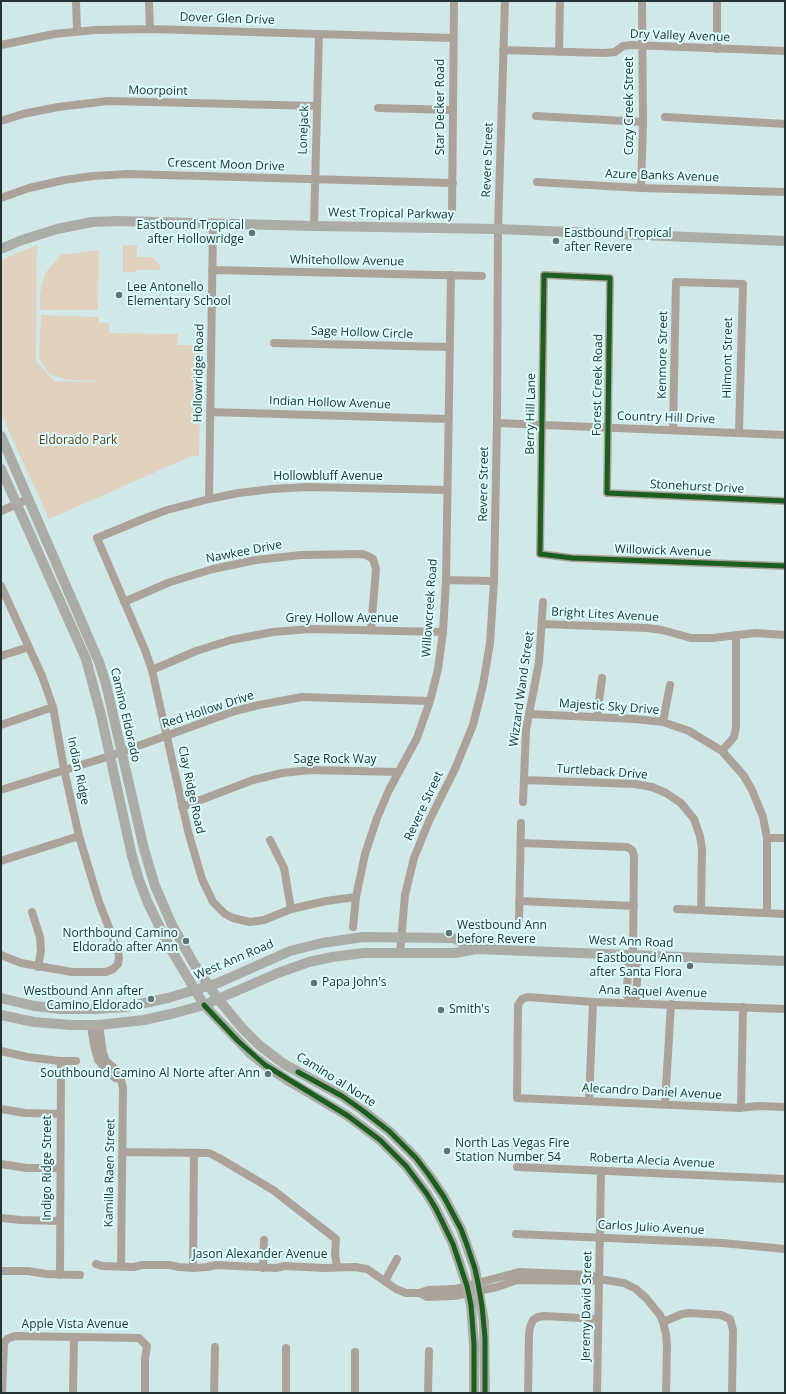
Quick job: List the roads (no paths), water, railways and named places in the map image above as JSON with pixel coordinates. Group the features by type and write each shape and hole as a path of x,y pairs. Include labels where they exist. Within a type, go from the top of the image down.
{"main road":[{"name":"West Tropical Parkway","path":"1,249 22,240 57,229 92,222 118,221 498,229 785,242"},
{"name":"Camino Eldorado","path":"1,436 99,662 106,684 144,849 155,886 172,925 194,964 218,999"},
{"name":"Camino Eldorado","path":"1,469 86,659 98,703 127,835 139,880 148,903 170,948 196,991"},
{"name":"West Ann Road","path":"1,998 47,1008 72,1010 96,1010 141,1004 196,991 272,958 306,947 363,937 402,936 453,938 476,949"},
{"name":"West Ann Road","path":"1,1015 46,1024 95,1025 153,1018 218,999 278,973 309,962 352,954 455,953 476,949 633,958 785,961"},
{"name":"Camino al Norte","path":"196,991 204,1004 246,1049 273,1070 348,1116 380,1140 413,1175 430,1199 443,1222 459,1260 468,1289 474,1344 474,1393"},
{"name":"Camino al Norte","path":"218,999 243,1029 259,1045 279,1060 359,1107 390,1131 416,1158 444,1197 461,1229 475,1269 479,1286 485,1338 485,1393"},
{"path":"273,1070 289,1075 307,1085 318,1088 324,1086"},
{"path":"319,1098 327,1095 350,1108 359,1107"}],"street":[{"path":"76,1 77,31"},
{"path":"150,1 150,29"},
{"name":"Star Decker Road","path":"452,212 454,1"},
{"name":"Revere Street","path":"400,953 405,895 414,858 426,827 455,769 470,732 478,706 490,643 494,581 497,423 498,229 505,1"},
{"path":"559,52 560,1"},
{"name":"Cozy Creek Street","path":"642,1 642,188"},
{"path":"716,49 717,1"},
{"name":"Dover Glen Drive","path":"1,45 54,34 77,31 150,29 453,38"},
{"name":"Lonejack","path":"314,226 319,34"},
{"name":"Dry Valley Avenue","path":"503,50 604,53 615,52 628,45 785,51"},
{"name":"Moorpoint","path":"1,121 23,114 58,107 108,102 317,106"},
{"path":"378,108 453,110"},
{"path":"536,116 643,122"},
{"path":"665,118 785,124"},
{"name":"Crescent Moon Drive","path":"1,198 29,188 64,180 93,176 128,174 453,183"},
{"name":"Azure Banks Avenue","path":"537,182 642,188 785,192"},
{"name":"Hollowridge Road","path":"209,499 213,224"},
{"name":"Whitehollow Avenue","path":"212,270 482,276"},
{"name":"Willowcreek Road","path":"353,927 356,897 365,854 377,818 398,772 417,738 430,701 438,669 443,632 446,580 451,275"},
{"name":"Berry Hill Lane","path":"540,554 544,275 610,278"},
{"name":"Forest Creek Road","path":"607,493 610,278"},
{"name":"Kenmore Street","path":"673,430 676,282 742,284"},
{"name":"Hilmont Street","path":"739,432 742,284"},
{"name":"Sage Hollow Circle","path":"274,343 450,347"},
{"name":"Indian Hollow Avenue","path":"210,412 449,419"},
{"name":"Country Hill Drive","path":"497,423 785,435"},
{"name":"Hollowbluff Avenue","path":"97,538 167,510 238,493 307,487 447,490"},
{"name":"Stonehurst Drive","path":"607,493 785,501"},
{"path":"1,511 28,499"},
{"name":"Clay Ridge Road","path":"97,538 145,650 152,670 182,807 194,854 202,879 211,898 219,909 233,918 250,922 264,920 291,909 326,901 356,897"},
{"name":"Nawkee Drive","path":"124,602 170,582 213,569 256,560 302,555 354,554 368,556 372,559 376,569 371,630"},
{"name":"Willowick Avenue","path":"540,554 572,558 785,566"},
{"path":"446,580 494,581"},
{"name":"Indian Ridge","path":"1,586 42,676 53,708 64,769 79,836 99,902 120,958 118,964 113,969 106,972 72,972 38,967"},
{"name":"Wizzard Wand Street","path":"523,802 526,730 539,662 543,602"},
{"name":"Bright Lites Avenue","path":"542,624 647,628 662,630 691,638 713,638 736,634 755,633 785,635"},
{"name":"Grey Hollow Avenue","path":"152,670 196,651 231,640 273,632 310,629 443,632"},
{"path":"722,751 734,737 736,727 736,634"},
{"path":"1,656 29,647"},
{"path":"597,717 602,678"},
{"path":"663,722 670,685"},
{"name":"Red Hollow Drive","path":"1,790 64,769 110,756 235,711 302,696 430,701"},
{"path":"1,725 53,708"},
{"name":"Majestic Sky Drive","path":"529,714 635,719 663,722 689,731 722,751 744,776 752,790 763,817 767,838 767,913"},
{"name":"Sage Rock Way","path":"182,807 252,780 282,773 311,770 398,772"},
{"name":"Turtleback Drive","path":"524,780 605,783 652,787 666,793 681,803 694,820 700,836 702,849 701,910"},
{"path":"519,920 521,822"},
{"path":"1,861 79,836"},
{"path":"767,838 785,838"},
{"path":"270,840 284,868 291,909"},
{"path":"521,842 627,847 632,850 634,856 633,958 638,966 636,997 632,1003"},
{"path":"519,901 634,906"},
{"path":"677,909 785,914"},
{"path":"1,955 20,963 38,967 41,951 40,937 32,912"},
{"name":"Ana Raquel Avenue","path":"517,1098 518,1005 522,999 528,996 593,1002 785,1009"},
{"path":"589,1101 593,1002"},
{"path":"665,1104 671,1004"},
{"path":"741,1108 743,1007"},
{"name":"Kamilla Raen Street","path":"95,1025 94,1045 98,1060 115,1078 121,1079 123,1088 121,1267"},
{"path":"1,1051 27,1057 61,1061 76,1061"},
{"name":"Indigo Ridge Street","path":"60,1274 61,1061"},
{"name":"Alecandro Daniel Avenue","path":"517,1098 741,1108 758,1106 785,1107"},
{"path":"1,1109 25,1113 61,1114"},
{"path":"123,1152 209,1153 226,1162 273,1190 336,1239 335,1254 338,1267"},
{"path":"194,1153 194,1268"},
{"path":"1,1164 27,1168 60,1168"},
{"name":"Roberta Alecia Avenue","path":"517,1167 785,1179"},
{"name":"Jeremy David Street","path":"597,1393 601,1171"},
{"path":"1,1218 60,1221"},
{"name":"Carlos Julio Avenue","path":"516,1234 722,1243 785,1249"},
{"path":"263,1268 264,1240"},
{"path":"384,1281 398,1259"},
{"name":"Jason Alexander Avenue","path":"96,1264 102,1266 121,1267 170,1265 194,1268 229,1265 263,1268 285,1266 355,1267 367,1269 396,1289 406,1293 419,1294 428,1290 468,1289 479,1286 505,1285 517,1280 591,1282 599,1278"},
{"path":"1,1271 28,1271 80,1275"},
{"path":"599,1278 624,1283 636,1289 655,1308 663,1322 666,1334 666,1393"},
{"path":"663,1322 682,1314 689,1313 721,1315 730,1319 733,1330 732,1393"},
{"path":"528,1393 529,1335 533,1320 544,1316 598,1319"},
{"name":"Apple Vista Avenue","path":"2,1393 4,1343 7,1339 15,1336 135,1337 143,1340 148,1350 145,1359 145,1393"},
{"path":"73,1393 74,1337"},
{"path":"214,1393 215,1348"},
{"path":"286,1348 286,1393"},
{"path":"428,1393 429,1351"},
{"path":"355,1352 355,1393"}],"place":[{"name":"Eastbound Tropical after Hollowridge","path":"252,233"},
{"name":"Eastbound Tropical after Revere","path":"556,241"},
{"name":"Lee Antonello Elementary School","path":"119,295"},
{"name":"Westbound Ann before Revere","path":"449,933"},
{"name":"Northbound Camino Eldorado after Ann","path":"186,941"},
{"name":"Eastbound Ann after Santa Flora","path":"690,966"},
{"name":"Papa John's","path":"314,983"},
{"name":"Westbound Ann after Camino Eldorado","path":"151,999"},
{"name":"Smith's","path":"441,1010"},
{"name":"Southbound Camino Al Norte after Ann","path":"268,1074"},
{"name":"North Las Vegas Fire Station Number 54","path":"447,1151"}],"park label":[{"name":"Eldorado Park","path":"78,441"}]}
